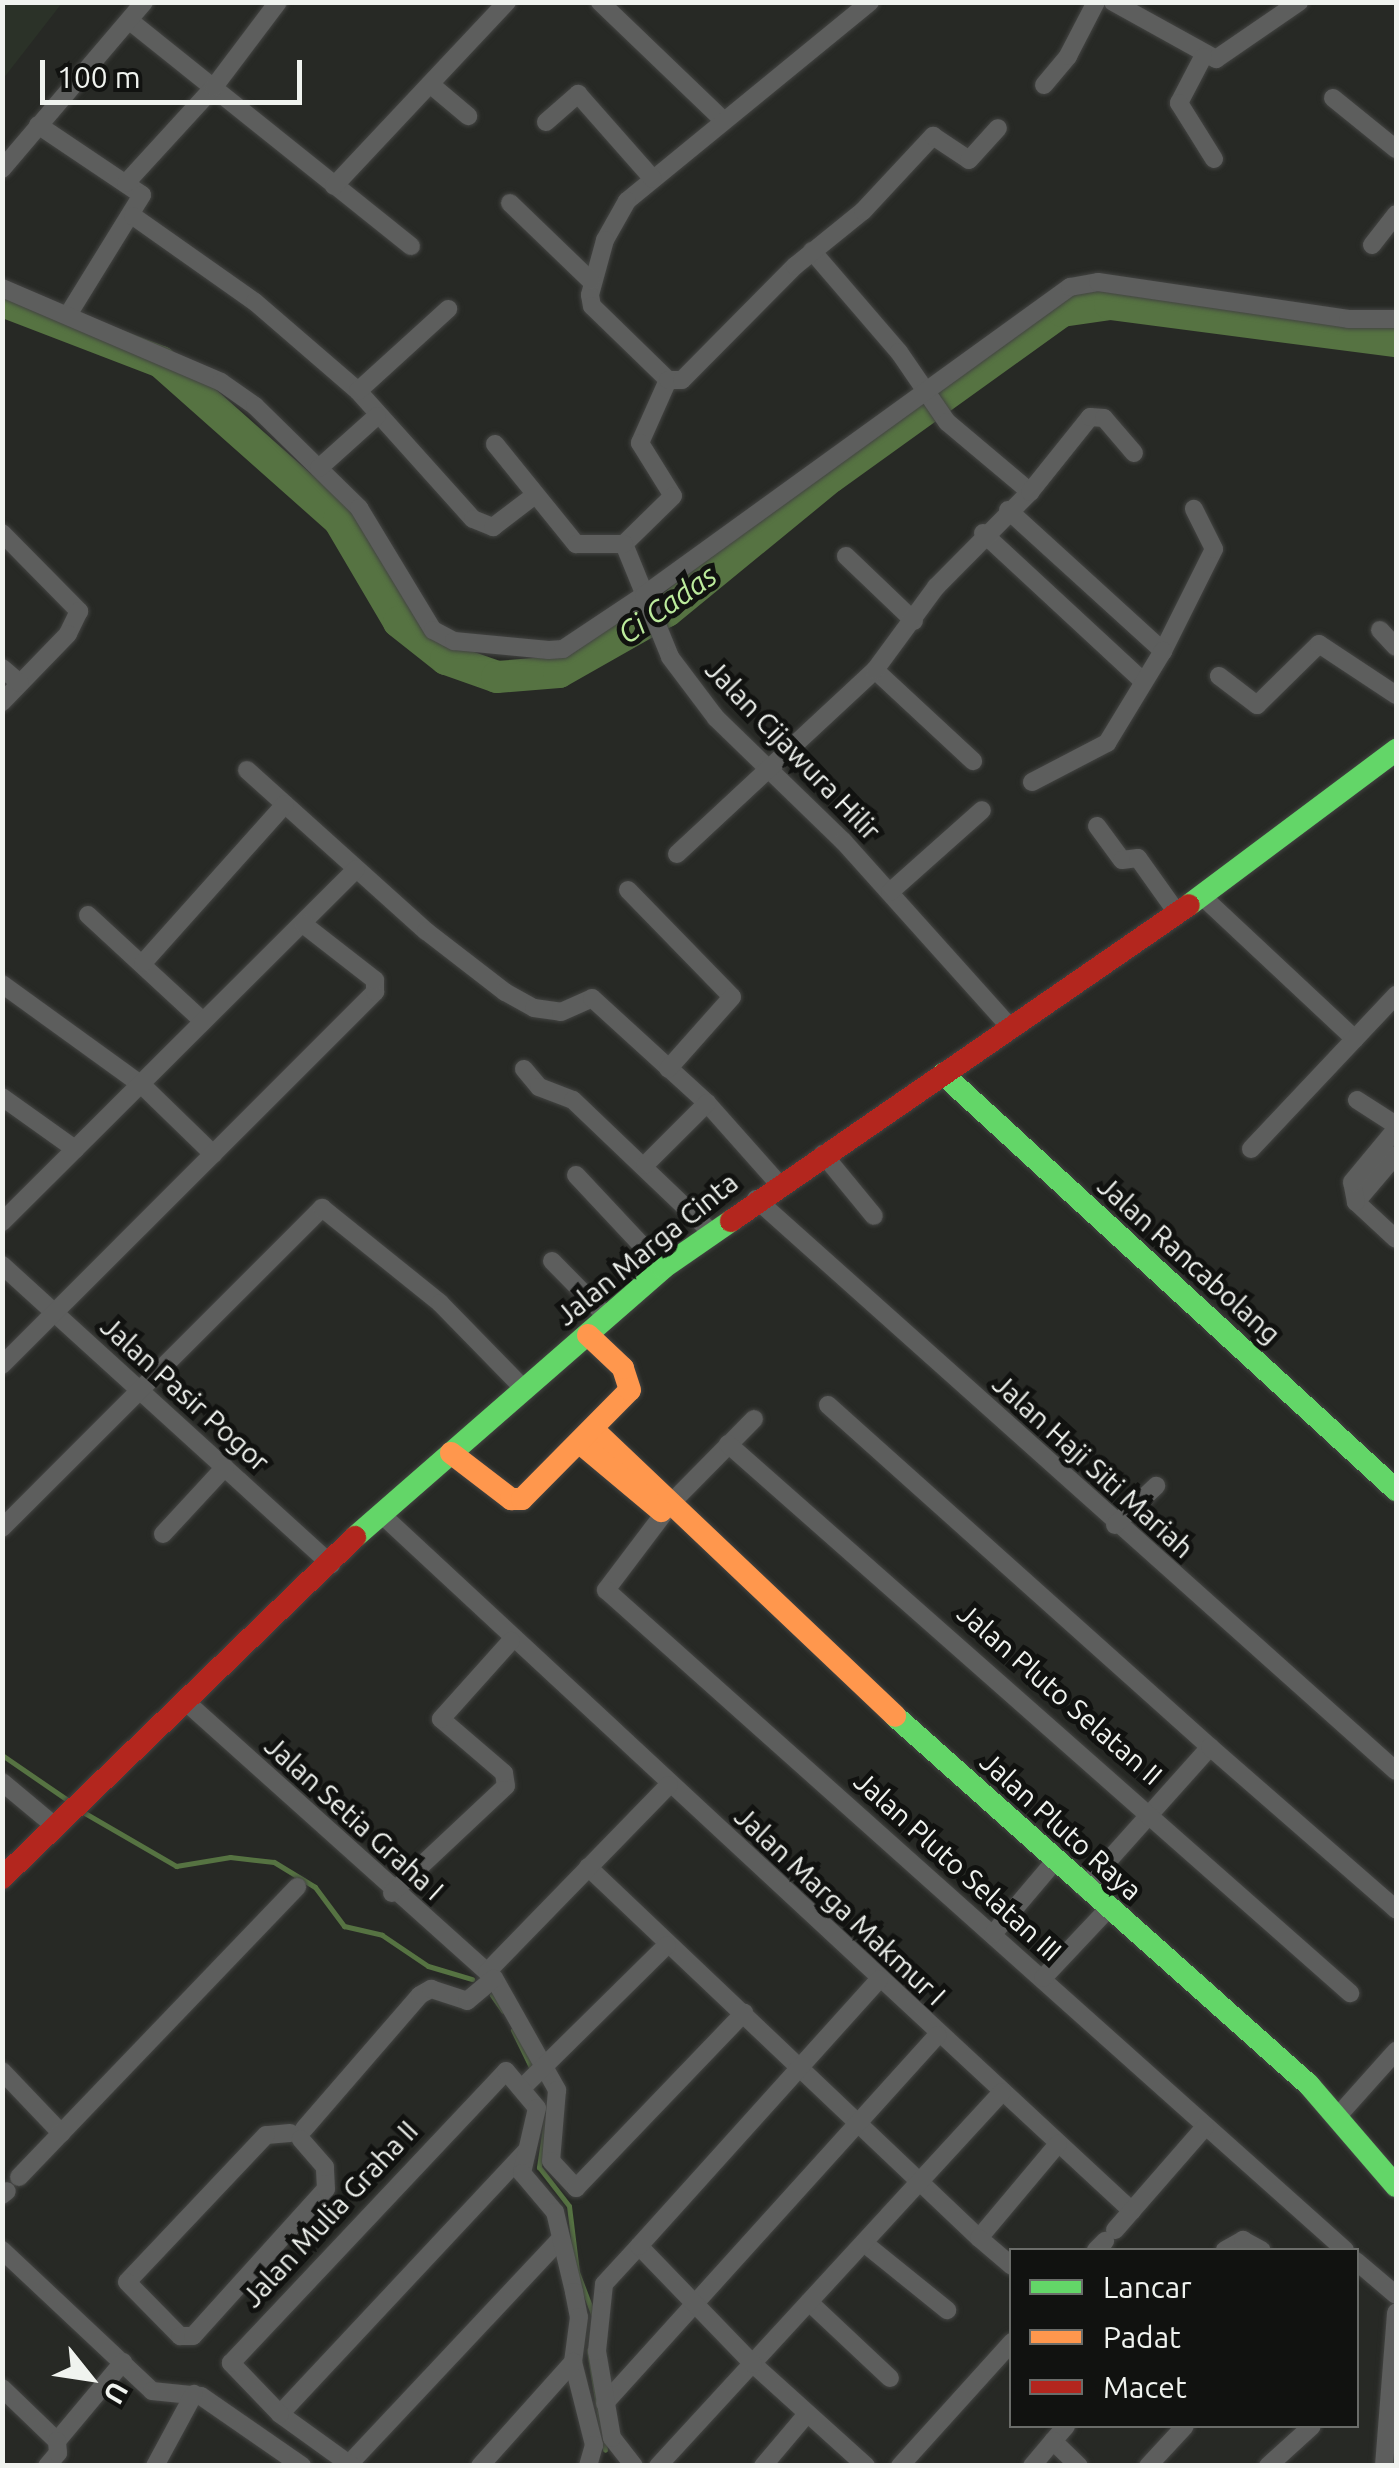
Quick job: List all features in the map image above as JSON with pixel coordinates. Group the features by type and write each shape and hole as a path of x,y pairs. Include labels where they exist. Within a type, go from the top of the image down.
{"street":[{"path":"2,169 144,2"},
{"path":"126,183 214,87 278,2"},
{"path":"334,186 508,2"},
{"path":"600,2 722,120"},
{"path":"870,2 722,120 653,179 613,221 590,281 592,306 668,380 682,380 812,251 863,211 933,136 969,160 998,128"},
{"path":"1044,84 1068,56 1096,2"},
{"path":"1113,2 1203,57 1223,58 1298,2"},
{"path":"130,21 411,246"},
{"path":"1203,57 1179,102 1214,159"},
{"path":"430,84 468,116"},
{"path":"546,122 578,94 653,179"},
{"path":"1333,98 1396,149"},
{"path":"38,125 142,196 68,316"},
{"path":"510,203 590,281"},
{"path":"1372,245 1396,214"},
{"path":"133,216 256,302 358,391 377,416 486,526 535,494"},
{"path":"812,251 927,391 942,415 1030,492"},
{"path":"2,288 221,382 318,468 376,533 421,619 454,641 563,649 645,600 1046,299 1098,282 1348,318 1396,318"},
{"path":"358,391 448,309"},
{"path":"496,444 576,544 624,544 671,502 672,487 640,444 668,380"},
{"path":"318,468 377,416"},
{"path":"677,854 876,670 983,533 1030,492 1090,417 1104,418 1134,452"},
{"path":"1032,782 1056,765 1099,751 1163,651 1214,549 1194,509"},
{"path":"1008,510 1163,651"},
{"path":"2,533 79,611 68,634 2,702"},
{"path":"983,533 1144,682"},
{"name":"Jalan Cijawura Hilir","path":"624,544 657,633 701,701 890,892 941,956 1023,1018"},
{"path":"846,556 914,621"},
{"path":"1380,630 1396,647"},
{"path":"1219,676 1257,705 1319,644 1396,695"},
{"path":"2,668 20,683"},
{"path":"876,670 973,761"},
{"name":"Jalan Marga Cinta","path":"7,1865 86,1800 380,1513 663,1268 778,1183 1204,896 1396,750"},
{"path":"247,770 356,869 505,992 534,1008 560,1012 590,997 707,1103 778,1183"},
{"path":"143,963 285,804"},
{"path":"890,892 982,810"},
{"path":"1097,826 1118,857 1138,858 1178,914"},
{"path":"2,1222 143,1086 202,1021 356,869"},
{"path":"628,890 729,986 732,997 668,1069"},
{"path":"1204,896 1355,1039"},
{"path":"88,915 202,1021"},
{"path":"2,1365 376,989 375,980 303,924"},
{"path":"2,984 143,1086 213,1154"},
{"path":"1252,1149 1396,995"},
{"path":"524,1069 538,1087 573,1100 710,1231"},
{"name":"Jalan Rancabolang","path":"930,1084 1396,1490"},
{"path":"2,1098 75,1149"},
{"path":"1358,1100 1396,1127 1352,1182 1356,1202 1396,1239"},
{"path":"645,1166 707,1103"},
{"path":"823,1154 874,1216"},
{"path":"1356,1202 1396,1155"},
{"path":"576,1175 663,1268"},
{"name":"Jalan Haji Siti Mariah","path":"756,1199 1396,1772"},
{"path":"2,1528 324,1208 440,1303 525,1390"},
{"path":"552,1260 608,1318"},
{"name":"Jalan Pasir Pogor","path":"2,1265 331,1564"},
{"path":"451,1453 519,1500 587,1436 632,1382 588,1335"},
{"path":"828,1406 1210,1748 1396,1908"},
{"path":"672,1509 754,1420"},
{"name":"Jalan Pluto Raya","path":"587,1436 672,1509 1337,2117 1396,2186"},
{"name":"Jalan Pluto Selatan II","path":"728,1444 1152,1811 1350,1992"},
{"path":"164,1534 225,1468"},
{"path":"1115,1524 1156,1486"},
{"name":"Jalan Pluto Selatan III","path":"672,1509 606,1590 1343,2248"},
{"name":"Jalan Marga Makmur I","path":"380,1513 511,1641 1132,2211"},
{"path":"392,1893 506,1786 504,1773 442,1719 511,1641"},
{"name":"Jalan Setia Graha I","path":"185,1701 392,1893 491,1976"},
{"path":"1084,1888 1210,1748"},
{"path":"2,1782 62,1822"},
{"path":"298,2134 325,2167 323,2194 194,2336 180,2336 128,2282 266,2135 298,2134 420,1995 431,1989 467,2000 588,1866 669,1785"},
{"path":"993,1934 1055,1861"},
{"path":"588,1866 667,1945 798,2064 859,2128 1009,2264"},
{"path":"9,2188 297,1888"},
{"path":"1043,1978 1108,1909"},
{"path":"588,2466 593,2436 573,2362 580,2316 555,2212 525,2180 526,2151 537,2108 524,2087 547,2071 667,1945"},
{"path":"491,1976 547,2071 558,2103 551,2161 576,2188 744,2012"},
{"path":"634,2466 616,2448 605,2403 596,2351 602,2293 798,2064 880,1978"},
{"path":"605,2403 859,2128 938,2035"},
{"path":"1337,2117 1396,2052"},
{"path":"2,2071 61,2134"},
{"name":"Jalan Mulia Graha II","path":"280,2414 231,2368 234,2357 502,2071 524,2087"},
{"path":"658,2466 1002,2092"},
{"path":"1105,2240 1204,2127"},
{"path":"978,2238 1058,2144"},
{"path":"526,2151 280,2414 351,2464 560,2238"},
{"path":"1229,2248 1243,2240 1257,2248"},
{"path":"864,2243 946,2310"},
{"path":"639,2246 694,2306 866,2466"},
{"path":"2,2250 158,2394 194,2394 302,2466"},
{"path":"1359,2263 1396,2295"},
{"path":"809,2302 890,2378"},
{"path":"1384,2466 1396,2312"},
{"path":"900,2466 1009,2345"},
{"path":"56,2441 123,2362"},
{"path":"480,2466 573,2362"},
{"path":"2,2388 56,2441 58,2453 47,2466"},
{"path":"155,2466 194,2394"},
{"path":"763,2466 807,2414"},
{"path":"1032,2466 1064,2428"},
{"path":"1148,2466 1182,2428"},
{"path":"1268,2466 1310,2428"},
{"path":"1054,2442 1079,2466"}],"shaded area":[{"path":"2,3 62,3 3,79"}],"waterway":[{"name":"Ci Cadas","path":"2,301 161,362 339,520 399,622 446,659 497,677 559,672 667,611 831,477 1062,311 1110,304 1396,341"},
{"path":"2,1755 66,1799"},
{"path":"83,1812 176,1866 230,1857 274,1862 315,1887 344,1926 382,1935 428,1966 472,1979"},
{"path":"492,1995 503,2011"},
{"path":"513,2030 531,2067"},
{"path":"546,2121 539,2167 569,2206 577,2272 593,2314"},
{"path":"589,2350 605,2450"}],"traffic: fast":[{"path":"1189,905 1396,750"},
{"path":"943,1074 1396,1490"},
{"path":"355,1537 663,1268 731,1221"},
{"path":"895,1716 1309,2085 1396,2186"}],"traffic: slow":[{"path":"451,1453 511,1499 522,1499 630,1390 623,1368 588,1335"},
{"path":"594,1430 895,1716"},
{"path":"580,1443 661,1511"}],"traffic: jam":[{"path":"731,1221 1189,905"},
{"path":"2,1878 355,1537"}]}
